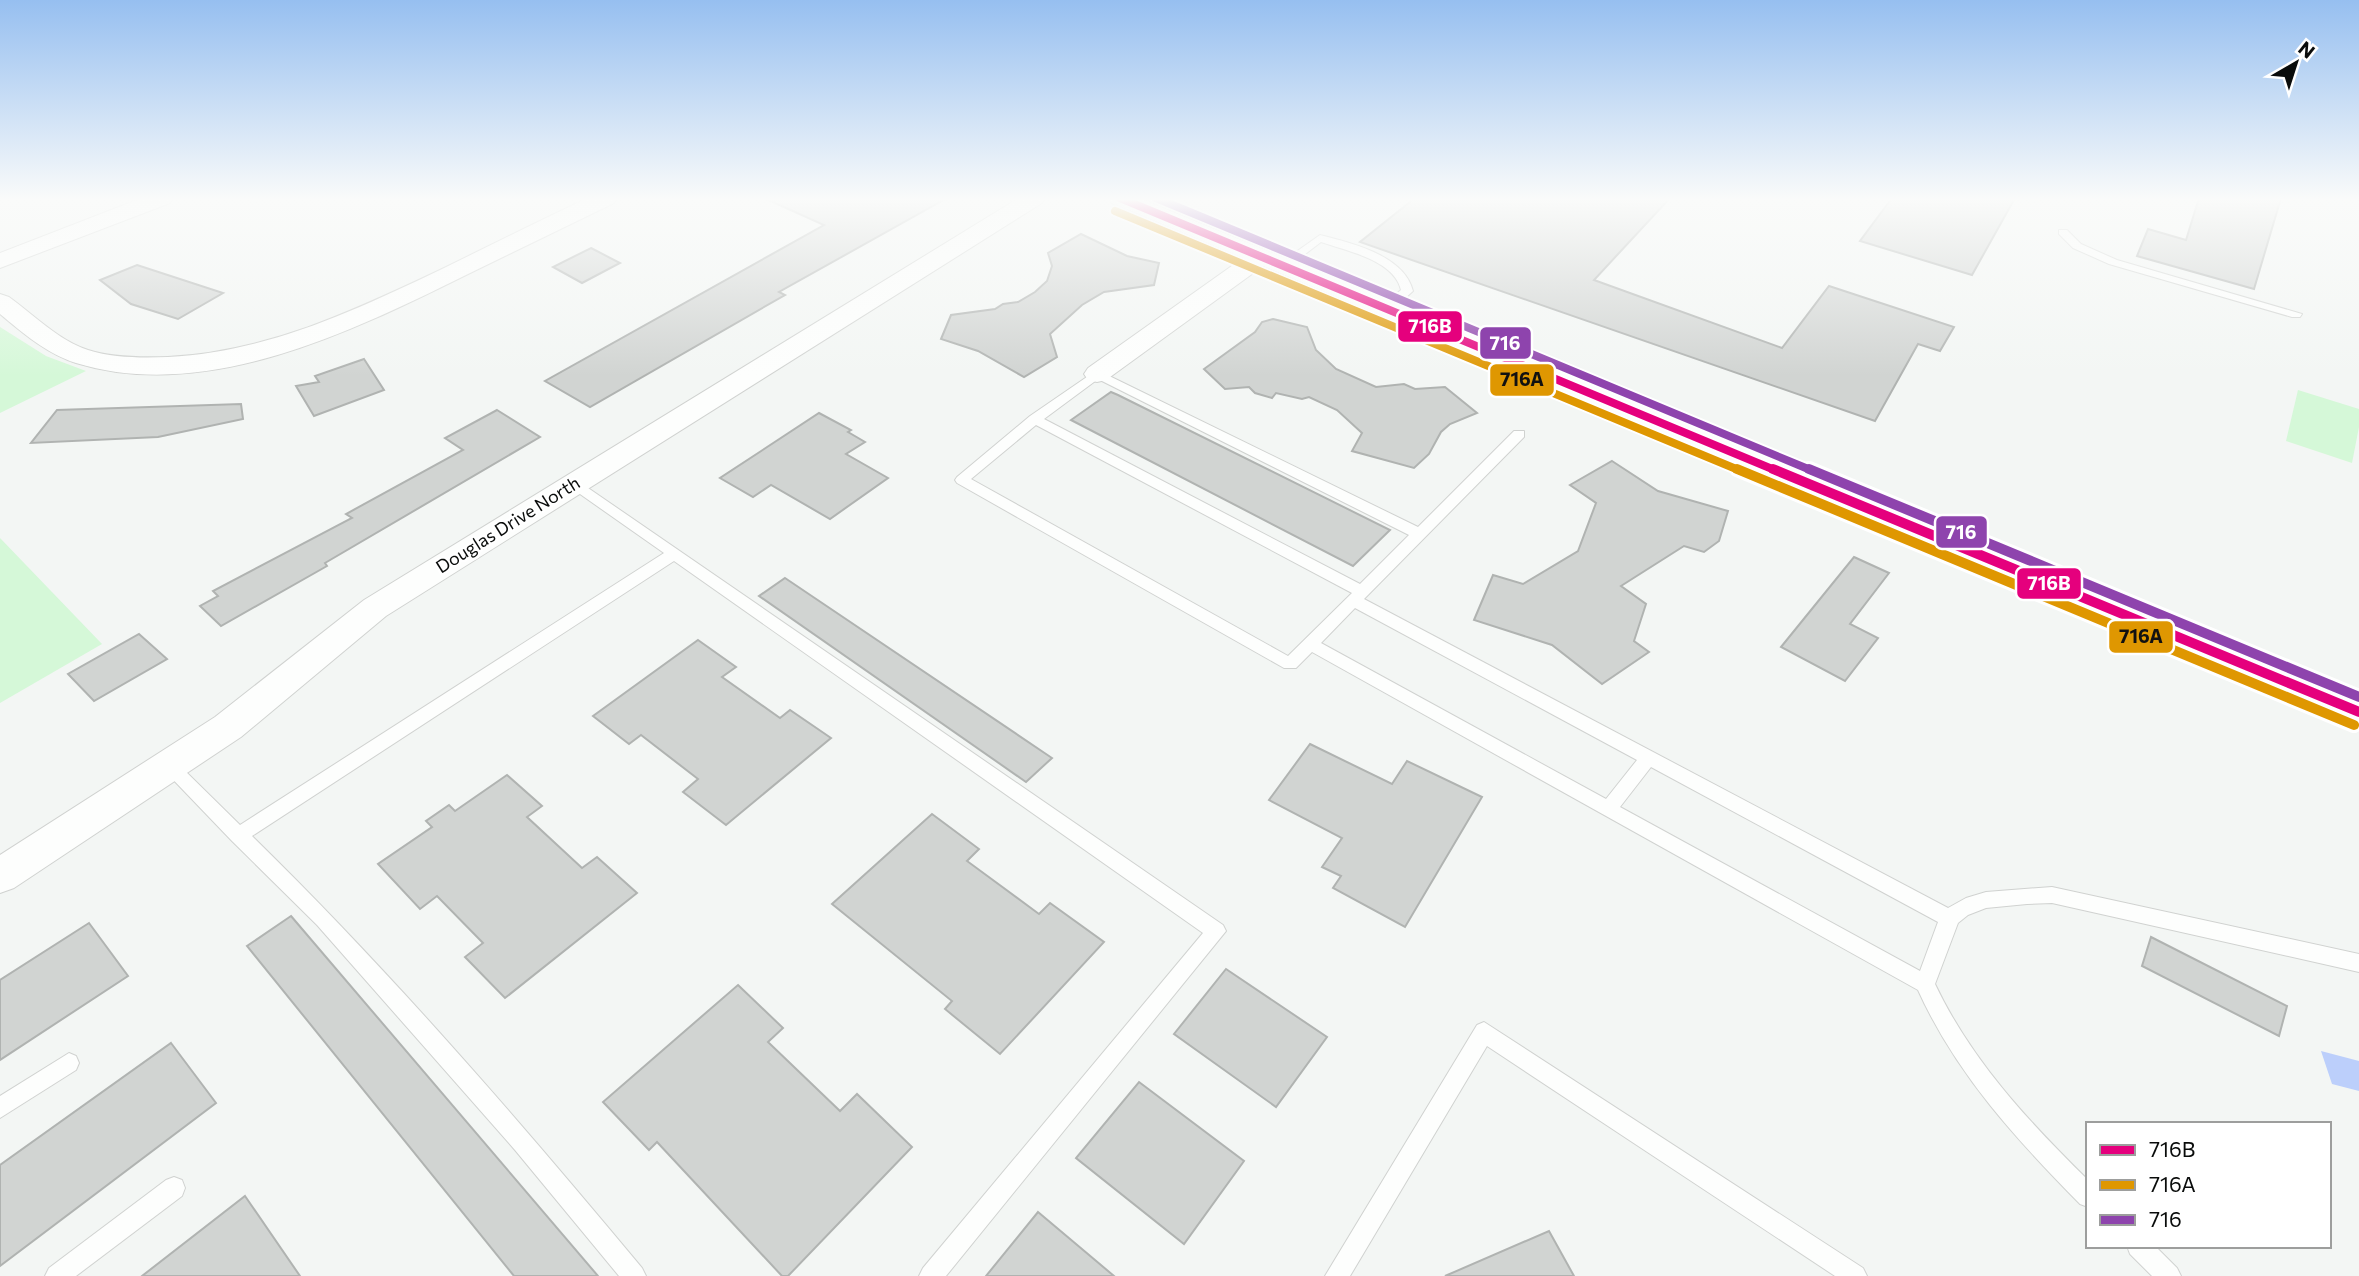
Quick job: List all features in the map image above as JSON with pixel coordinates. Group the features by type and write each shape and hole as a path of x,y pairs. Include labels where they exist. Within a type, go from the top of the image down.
{"street":[{"path":"0,302 53,342 83,356 116,363 209,360 312,336 357,319 483,258"},
{"name":"Douglas Drive North","path":"0,876 170,768 228,727 375,608 938,258"},
{"path":"1264,258 2359,712"},
{"path":"1097,374 1272,261"},
{"path":"1857,531 1881,513"}],"lane":[{"path":"1272,261 1280,258"},
{"path":"1370,258 1390,265 1402,274 1407,283 1407,291 1386,309"},
{"path":"2103,258 2297,314"},
{"path":"1417,533 1097,374 1035,419 962,480 1290,664 1417,533 1519,434"},
{"path":"1035,419 1649,757 1949,918"},
{"path":"575,484 1216,931 931,1276"},
{"path":"238,836 674,554"},
{"path":"1310,644 1925,984 1936,1011 1965,1055 2013,1116 2086,1194"},
{"path":"1608,808 1649,757"},
{"path":"170,768 324,919 523,1142 634,1276"},
{"path":"1925,984 1949,918 1969,906 2008,896 2052,895 2359,963"},
{"path":"1337,1276 1484,1032 1855,1276"},
{"path":"0,1108 69,1063"},
{"path":"57,1276 174,1188"},
{"path":"2140,1248 2169,1276"}],"green space":[{"path":"0,327 46,356 86,371 0,413"},
{"path":"2298,390 2359,409 2359,427 2352,463 2286,441"},
{"path":"0,538 102,644 0,703"}],"water":[{"path":"2321,1051 2359,1061 2359,1091 2332,1084"}],"building":[{"path":"572,258 609,258 620,263 582,283 553,267"},
{"path":"766,258 841,258 779,292 785,295 590,407 545,381"},
{"path":"1049,258 1134,258 1159,263 1154,285 1104,292 1082,305 1050,334 1057,357 1024,377 978,351 941,339 951,315 995,309 1003,304 1018,302 1047,281 1052,266"},
{"path":"1405,258 1615,258 1594,280 1782,348 1829,286 1954,327 1940,351 1918,344 1875,421"},
{"path":"1915,258 1982,258 1972,275"},
{"path":"2142,258 2263,258 2254,289"},
{"path":"137,265 223,293 178,319 131,304 100,280"},
{"path":"1273,319 1307,327 1316,350 1336,369 1376,387 1404,384 1415,389 1445,387 1477,413 1450,424 1441,432 1429,454 1414,468 1352,451 1362,433 1337,410 1309,397 1302,399 1276,393 1272,398 1255,393 1249,387 1225,389 1204,369 1255,332 1262,322"},
{"path":"364,359 384,390 314,416 296,386 319,382 315,376"},
{"path":"1111,392 1390,530 1353,566 1071,420"},
{"path":"241,404 243,419 158,437 31,443 57,410"},
{"path":"497,410 540,437 325,563 327,566 221,626 200,606 218,596 213,591 352,518 346,514 463,450 445,438"},
{"path":"819,413 851,430 848,432 865,442 846,454 888,478 830,519 771,485 753,497 720,478"},
{"path":"1612,461 1658,491 1728,511 1719,541 1704,552 1684,546 1621,586 1646,604 1634,641 1649,652 1602,684 1552,645 1474,620 1493,575 1523,584 1578,551 1596,503 1570,485"},
{"path":"1854,557 1889,573 1850,624 1878,638 1845,681 1781,647"},
{"path":"785,578 1052,758 1026,782 759,596"},
{"path":"139,634 167,659 94,701 68,674"},
{"path":"698,640 736,667 722,677 780,718 790,710 831,738 726,825 683,792 698,779 641,735 629,744 593,716"},
{"path":"1310,744 1392,784 1407,761 1482,797 1405,927 1333,888 1341,876 1322,867 1342,838 1269,800"},
{"path":"507,775 542,806 527,817 582,868 597,857 637,893 505,998 465,957 483,943 437,896 420,909 378,864 432,827 426,821 449,805 455,811"},
{"path":"932,814 979,849 967,861 1039,914 1050,903 1104,942 1000,1054 945,1009 952,1001 832,904"},
{"path":"291,916 598,1276 514,1276 247,946"},
{"path":"89,923 128,976 0,1060 0,980"},
{"path":"2151,937 2287,1006 2279,1036 2142,966"},
{"path":"1226,969 1327,1037 1276,1107 1174,1034"},
{"path":"738,985 783,1028 768,1042 840,1111 857,1094 912,1147 788,1276 782,1276 657,1142 649,1150 603,1102"},
{"path":"171,1043 216,1103 0,1266 0,1165"},
{"path":"1139,1082 1244,1161 1184,1244 1076,1158"},
{"path":"245,1196 300,1276 142,1276"},
{"path":"1038,1212 1114,1276 986,1276"},
{"path":"1549,1231 1574,1276 1445,1276"}],"transit line":[{"name":"716A","path":"1227,258 2354,725"},
{"name":"716B","path":"1264,258 2359,712"},
{"name":"716","path":"1300,258 2359,697"}]}
